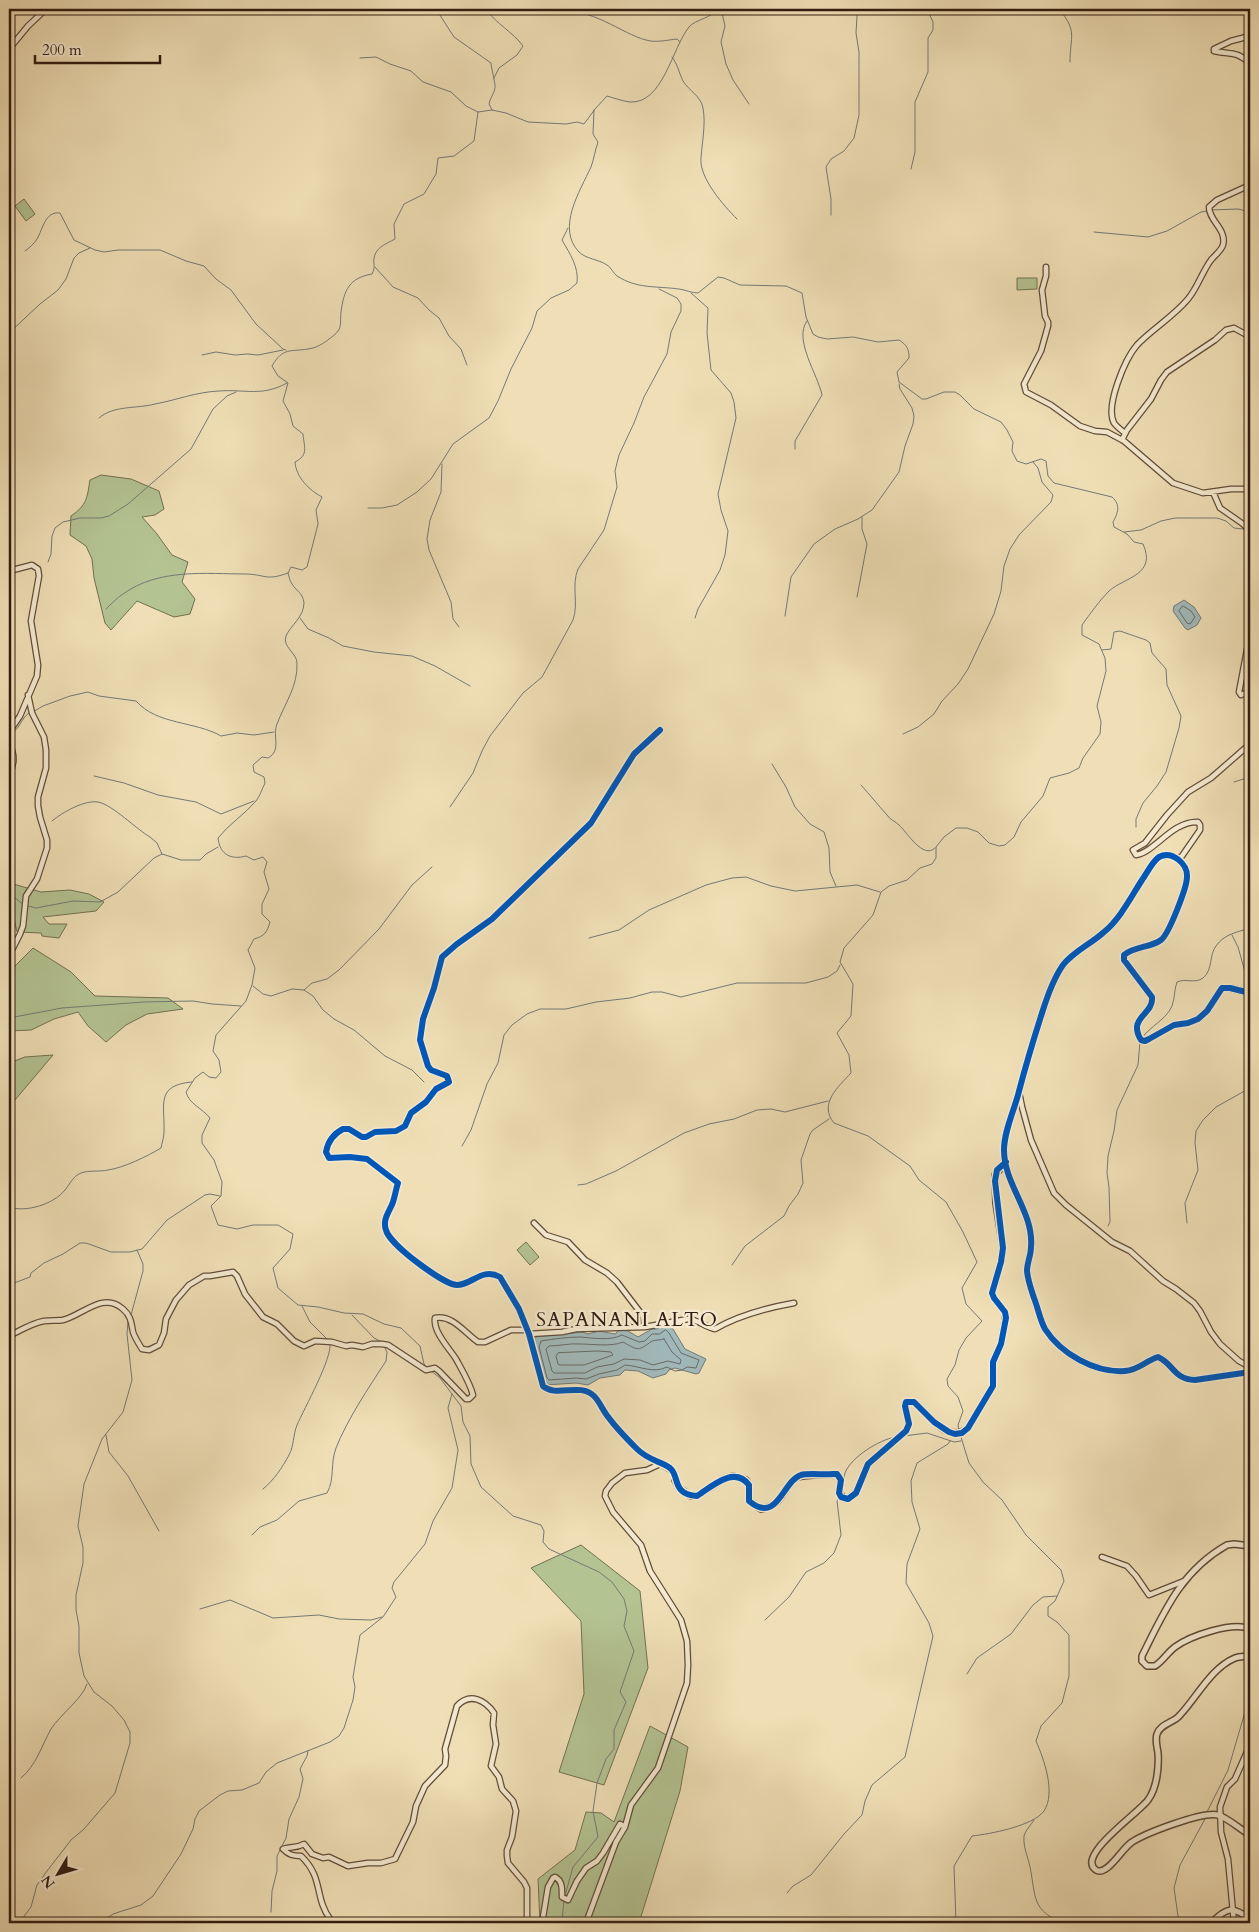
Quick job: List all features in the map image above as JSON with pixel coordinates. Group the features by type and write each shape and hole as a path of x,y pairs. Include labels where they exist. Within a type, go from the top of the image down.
{"street":[{"path":"9,49 28,26 46,9"},
{"path":"1250,36 1231,40 1214,49 1214,51 1234,52 1250,63"},
{"path":"1125,434 1114,422 1111,406 1117,386 1131,355 1140,343 1171,317 1188,298 1211,260 1221,248 1224,239 1210,215 1209,207 1218,200 1250,185"},
{"path":"1046,267 1046,276 1042,290 1048,326 1041,351 1024,384 1024,389 1030,395 1051,405 1080,426 1095,431 1107,432 1122,440 1173,483 1204,494 1240,488 1250,490"},
{"path":"1122,440 1151,399 1167,372 1215,340 1226,330 1234,328 1245,334 1250,332"},
{"path":"1213,492 1220,508 1250,531"},
{"path":"9,571 32,564 39,571 39,584 31,621 38,665 37,676 20,716 9,732"},
{"path":"1250,634 1239,692 1244,695 1250,691"},
{"path":"9,956 23,926 26,896 37,879 47,848 47,840 38,806 38,797 44,780 47,760 46,750 44,737 32,713 28,695"},
{"path":"660,730 634,754 591,823 492,919 442,957 423,1019 420,1040 428,1066 431,1070 447,1076 449,1082 436,1089 426,1102 411,1113 405,1126 396,1131 375,1132 362,1137 349,1129 343,1129 332,1137 328,1144 326,1152 329,1158 350,1156 368,1160 398,1183 385,1223 388,1236 399,1248 448,1283 463,1284 473,1278 488,1274 495,1274 500,1277 519,1309 528,1332 543,1386 549,1390 578,1390 590,1393 637,1450 646,1457 670,1468 674,1473 679,1488 690,1496 697,1496 723,1479 733,1476 749,1484 749,1502 760,1509 777,1502 794,1480 800,1476 837,1474 841,1480 839,1493 848,1499 856,1493 868,1464 906,1431 909,1424 905,1406 906,1402 914,1402 934,1422 949,1432 955,1434 962,1433 968,1428 993,1386 993,1362 1001,1344 1005,1328 1005,1312 992,1293 1003,1248 996,1203 995,1175 1006,1162"},
{"path":"9,743 13,752 14,762 9,775"},
{"path":"1178,859 1200,830 1198,822 1193,822 1170,832 1139,855 1134,854 1133,850 1145,843 1188,792 1211,778 1230,759 1250,744"},
{"path":"1250,993 1222,988 1208,1011 1198,1019 1174,1025 1145,1041 1141,1040 1137,1027 1140,1018 1153,1002 1152,997 1124,960 1124,955 1129,951 1161,940 1169,930 1187,879 1186,869 1178,859 1166,855 1160,857 1149,870 1113,924 1104,933 1078,950 1064,964 1058,974 1046,1000 1025,1064 1004,1151 1009,1174 1030,1225 1031,1249 1027,1269 1029,1282 1044,1326 1051,1337 1075,1358 1091,1365 1123,1371 1140,1367 1158,1357 1177,1375 1185,1379 1194,1380 1250,1372"},
{"path":"1019,1090 1031,1140 1054,1193 1112,1242 1130,1251 1163,1281 1194,1303 1210,1332 1220,1344 1234,1357 1250,1367"},
{"path":"534,1223 546,1235 568,1242 585,1260 607,1273 617,1282 644,1316 645,1327"},
{"path":"9,1336 32,1325 45,1321 61,1320 94,1305 108,1302 124,1309 131,1319 133,1334 142,1349 149,1350 159,1344 166,1319 176,1300 189,1284 204,1276 233,1272 263,1317 277,1324 294,1341 304,1346 315,1340 346,1346 363,1347 372,1344 388,1346 426,1370 435,1368 466,1399 469,1399 473,1395 471,1389 456,1359 438,1331 435,1318 443,1317 466,1331 478,1342 485,1342 511,1330 562,1332 576,1329 645,1327 694,1319 703,1325 715,1329 752,1313 794,1303"},
{"path":"586,1923 631,1805 658,1768 686,1683 688,1665 687,1641 681,1620 650,1571 642,1545 613,1512 606,1500 605,1493 612,1483 625,1473 647,1470 660,1464"},
{"path":"1250,1546 1227,1545 1192,1572 1174,1594 1142,1656 1147,1666 1155,1666 1175,1647 1193,1638 1228,1627 1237,1626 1250,1629"},
{"path":"1102,1557 1127,1566 1149,1595 1184,1581"},
{"path":"1250,1656 1233,1659 1224,1665 1204,1685 1179,1717 1158,1731 1156,1741 1158,1755 1152,1794 1140,1810 1100,1846 1091,1858 1092,1865 1099,1872 1104,1871 1110,1867 1123,1849 1132,1842 1161,1829 1212,1814 1220,1815 1250,1835"},
{"path":"328,1923 330,1919 323,1908 317,1880 312,1869 301,1856 288,1854 283,1849 295,1848 304,1844 312,1854 323,1858 328,1857 348,1866 381,1863 396,1859 413,1822 416,1806 425,1786 445,1765 445,1749 457,1706 461,1701 472,1698 483,1702 494,1713 493,1725 496,1744 491,1766 499,1777 502,1789 513,1801 516,1811 512,1837 506,1850 508,1863 527,1888 527,1923"},
{"path":"1234,1923 1228,1859 1221,1832 1220,1807 1227,1787 1235,1779 1250,1745"},
{"path":"542,1923 548,1888 553,1878 559,1879 562,1897 568,1900 586,1868 597,1861 620,1824 624,1827"},
{"path":"1211,1923 1219,1915 1233,1910 1237,1910 1250,1919"}],"green space":[{"path":"24,199 35,214 26,221 15,206"},
{"path":"1017,278 1037,278 1037,289 1017,290"},
{"path":"101,475 131,479 159,491 164,509 155,515 142,517 172,555 188,562 182,582 195,599 190,614 174,617 137,601 111,630 105,623 94,578 92,559 86,546 70,535 71,516 83,505 90,480"},
{"path":"10,883 41,892 70,890 89,894 104,902 96,911 43,917 49,924 67,924 59,938 42,936 41,933 17,932 10,900"},
{"path":"33,948 71,972 95,996 168,998 183,1009 147,1014 126,1025 106,1042 88,1026 78,1012 54,1019 31,1030 9,1031 9,975"},
{"path":"53,1055 9,1107 9,1063 25,1057"},
{"path":"526,1242 539,1257 530,1265 517,1250"},
{"path":"581,1545 640,1591 648,1668 604,1785 559,1772 584,1694 581,1621 531,1568"},
{"path":"650,1726 688,1747 680,1791 639,1923 540,1923 538,1879 575,1850 586,1812 601,1813 614,1822"}],"water":[{"path":"1184,600 1194,607 1201,618 1197,625 1188,630 1173,611 1174,606"},
{"path":"667,1325 673,1329 685,1349 706,1359 699,1373 696,1374 675,1368 669,1370 666,1374 653,1378 638,1371 625,1370 620,1375 600,1378 588,1385 576,1383 545,1385 543,1382 534,1348 535,1337 582,1332 588,1334 599,1331 615,1334 620,1329 638,1337 652,1329"}],"waterway":[{"path":"436,9 454,37 491,63 495,87 489,104 492,110"},
{"path":"486,9 523,46 517,55 499,68 494,78"},
{"path":"427,1368 424,1364 420,1346 401,1328 384,1324 363,1314 344,1313 298,1305 278,1288 273,1268 290,1249 293,1234 278,1225 253,1225 237,1229 218,1225 211,1206 221,1196 222,1182 214,1160 202,1143 202,1135 210,1118 190,1100 186,1092 195,1078 203,1072 209,1077 216,1078 221,1072 219,1060 213,1051 216,1035 246,1001 252,985 255,968 248,950 254,939 265,933 270,922 262,914 262,904 269,889 264,872 267,862 263,857 254,860 246,856 231,857 221,849 218,838 247,811 260,795 265,783 264,777 254,772 253,765 262,757 268,758 275,751 277,724 293,687 297,671 295,656 285,640 288,632 302,613 304,603 301,595 291,583 288,573 291,567 302,570 307,567 318,524 316,510 322,497 308,487 296,468 295,462 304,453 303,434 293,426 290,414 283,401 288,383 278,376 272,366 283,353 317,347 337,332 340,327 344,297 349,286 358,279 372,274 375,254 382,246 395,239 394,224 404,204 424,194 436,174 438,158 454,156 474,141 478,112 492,110 506,113 528,122 566,124 577,122 584,124 607,96 630,102 641,100 651,94 659,85 689,27 718,9"},
{"path":"721,9 725,26 721,42 726,64 733,80 749,104"},
{"path":"831,215 831,199 826,167 831,159 844,151 854,138 859,115 859,52 856,33 856,9"},
{"path":"911,169 915,152 915,102 928,72 928,38 933,30 933,22 927,9"},
{"path":"1059,9 1071,29 1070,62"},
{"path":"563,14 583,13 650,41 677,39 680,42"},
{"path":"360,58 376,57 411,71 423,82 451,92 466,106 478,112"},
{"path":"672,57 683,81 702,104 704,127 701,166 704,174 713,191 737,219"},
{"path":"594,110 593,134 598,142 591,167 576,198 570,221 572,242 579,252 607,265 617,276 632,283 647,286 698,293 718,277 740,285 786,286 802,293 806,317 813,334 818,337 827,339 853,337 878,342 899,340 909,352 909,358 897,372 899,382 922,399 944,392 955,392 974,409 1001,422 1013,442 1012,451 1017,461 1026,464 1041,459 1046,461 1048,476 1054,483 1112,497 1118,506 1113,522 1114,527 1127,534 1134,542 1143,544 1146,554 1146,562 1143,569 1109,591 1082,625 1082,635 1099,644 1105,658 1106,671 1097,706 1101,722 1100,734 1083,758 1079,768 1050,778 1043,796 1021,822 1014,837 1005,845 999,846 989,843 978,832 967,828 956,828 944,837 936,847 936,858 932,864 920,868 907,880 889,886 881,892 873,915 844,948 840,962 853,984 851,1016 837,1033 849,1055 851,1073 836,1090 829,1102 830,1116 834,1123 868,1136 910,1166 919,1180 946,1202 977,1262 962,1288 966,1304 982,1321 966,1338 947,1379 948,1386 958,1397 963,1411 958,1425 959,1431"},
{"path":"1211,210 1238,209 1250,212"},
{"path":"1094,232 1148,237 1167,231 1201,212 1207,211"},
{"path":"25,251 36,241 48,218 55,213 60,213 74,240 95,250 104,252 160,250 204,266 216,279 231,290 256,324 286,350"},
{"path":"368,508 397,505 417,492 431,479 453,444 489,418 532,328 537,311 551,298 569,290 577,283 575,266 562,240 568,228"},
{"path":"9,333 58,290 66,279 74,258 79,253 90,248"},
{"path":"375,267 393,287 418,298 439,318 449,336 461,349 467,365"},
{"path":"450,807 473,773 490,736 523,693 542,677 573,620 575,614 575,582 578,569 604,530 617,487 615,471 619,455 644,397 667,354 671,332 681,311 681,304 677,298 659,289"},
{"path":"691,293 708,308 707,333 711,370 731,393 736,418 718,494 728,531 725,555 720,570 695,618"},
{"path":"795,449 795,441 822,395 805,347 803,329 807,321"},
{"path":"202,355 216,352 235,355 258,355 283,350"},
{"path":"99,418 118,409 148,406 202,393 253,392 269,390 287,383"},
{"path":"785,616 791,577 814,544 835,529 858,519 872,510 899,472 914,416 912,408 900,389 899,384"},
{"path":"48,562 55,528 63,522 80,518 109,516 128,504 191,449 213,409 227,396 236,392"},
{"path":"903,734 918,727 934,714 968,669 994,614 1001,591 1004,566 1010,549 1019,535 1051,502 1053,495 1042,482 1038,468 1033,462"},
{"path":"442,464 441,492 430,520 427,539 429,550 451,602 453,619 459,627"},
{"path":"857,597 867,544 862,529 862,517"},
{"path":"1124,532 1141,530 1161,521 1175,518 1217,518 1226,521 1234,528 1243,529"},
{"path":"106,609 121,596 137,586 167,576 215,573 271,577 288,573"},
{"path":"300,618 308,629 343,646 412,656 435,666 470,686"},
{"path":"1102,650 1111,649 1114,632 1120,631 1150,643 1152,653 1166,669 1167,685 1181,716 1166,772 1143,803 1136,819 1136,827"},
{"path":"33,712 43,706 70,696 88,692 99,696 136,701 145,709 165,719 211,731 221,736 237,733 254,735 274,732"},
{"path":"9,735 16,730 29,713"},
{"path":"772,764 795,807 810,824 824,832 829,848 830,872 836,886"},
{"path":"94,776 124,783 158,795 196,802 221,814 254,801"},
{"path":"1234,782 1250,777"},
{"path":"861,785 888,817 899,825 920,848 930,851 935,848"},
{"path":"52,821 80,805 98,802 117,812 150,837 157,843 162,854"},
{"path":"28,906 36,908 73,901 100,902 118,892 154,858 162,854 181,860 200,860 218,847"},
{"path":"304,990 312,983 327,979 339,970 379,929 412,885 432,867"},
{"path":"589,938 619,930 649,910 706,885 732,878 746,877 771,886 795,891 857,885 880,892"},
{"path":"9,893 24,905"},
{"path":"1142,1038 1169,1011 1173,1003 1177,982 1197,981 1203,978 1208,971 1214,950 1219,942 1232,934 1250,928"},
{"path":"1232,935 1238,947 1245,972 1250,976"},
{"path":"462,1146 471,1130 487,1084 498,1063 504,1035 512,1025 527,1014 540,1009 566,1009 596,1002 630,998 652,992 662,992 681,997 737,983 806,983 828,977 837,971 840,965"},
{"path":"253,986 263,994 271,996 292,989 304,990 313,996 323,1010 334,1019 354,1030 385,1056 412,1070 424,1082"},
{"path":"9,1018 62,1008 144,1002 193,1001 241,1006"},
{"path":"1108,1226 1110,1222 1107,1173 1108,1156 1117,1110 1138,1065 1140,1041"},
{"path":"1250,1053 1246,1061 1250,1075"},
{"path":"9,1207 23,1209 47,1203 60,1195 78,1174 121,1167 161,1148 164,1134 164,1098 172,1087 192,1082"},
{"path":"1187,1223 1185,1203 1198,1170 1195,1143 1196,1131 1203,1120 1216,1107 1250,1088"},
{"path":"578,1185 586,1184 616,1171 684,1133 709,1124 734,1119 757,1110 771,1109 785,1112 828,1101"},
{"path":"732,1265 745,1246 784,1216 803,1183 801,1160 810,1134 829,1119"},
{"path":"9,1285 30,1277 31,1273 44,1263 80,1243 86,1243 111,1252 130,1252 142,1249 167,1220 205,1195 220,1196"},
{"path":"131,1315 143,1271 143,1264 137,1250"},
{"path":"302,1306 310,1322 328,1340"},
{"path":"352,1315 374,1338 382,1342"},
{"path":"19,1923 31,1907 37,1885 47,1871 71,1840 84,1829 115,1793 130,1743 130,1732 124,1720 112,1706 94,1692 84,1676 79,1653 79,1626 76,1610 76,1595 83,1563 83,1547 78,1526 84,1484 102,1439 123,1412 132,1380 127,1334 128,1321"},
{"path":"263,1489 284,1465 291,1452 297,1425 323,1371 330,1350 330,1343"},
{"path":"252,1535 260,1527 277,1520 299,1501 327,1493 331,1482 336,1448 352,1415 386,1361 387,1352 384,1346"},
{"path":"430,1370 440,1378 461,1406 463,1422 470,1436 471,1464 481,1487 513,1516 541,1525 544,1531 543,1542 549,1549 599,1572 612,1582 624,1599 627,1611 624,1626 634,1651 620,1692 626,1702 614,1730 614,1749 606,1759 597,1783 593,1811 598,1837 573,1867 564,1899 562,1923"},
{"path":"100,1923 113,1914 141,1905 153,1896 181,1854 199,1811 228,1791 242,1790 259,1783 266,1772 277,1763 330,1742 339,1736 344,1728 353,1700 355,1687 353,1677 360,1635 383,1617 396,1597 392,1588 394,1582 425,1544 433,1521 452,1488 458,1450 448,1408 452,1394"},
{"path":"904,1436 927,1433 954,1442 961,1441"},
{"path":"956,1923 954,1866 972,1836 1021,1825 1031,1821 1044,1811 1049,1795 1048,1776 1036,1741 1041,1726 1062,1703 1069,1676 1069,1635 1057,1622 1048,1616 1048,1607 1055,1601 1064,1581 1061,1570 1026,1535 1002,1500 983,1482 969,1463 960,1434"},
{"path":"106,1435 109,1452 128,1476 159,1531"},
{"path":"842,1493 845,1473 853,1461 874,1445 895,1437"},
{"path":"787,1893 793,1886 811,1875 862,1815 865,1801 872,1785 905,1757 933,1636 929,1623 906,1583 907,1564 920,1529 912,1502 911,1481 917,1463 950,1441"},
{"path":"765,1620 789,1597 806,1572 824,1563 834,1553 841,1535 837,1501 840,1496"},
{"path":"1246,1538 1245,1520 1250,1512"},
{"path":"1248,1550 1250,1571"},
{"path":"967,1674 977,1658 1011,1634 1033,1605 1043,1597 1057,1596"},
{"path":"200,1609 230,1600 273,1618 319,1615 339,1619 371,1620 382,1617"},
{"path":"21,1778 31,1768 51,1729 81,1695 87,1684"},
{"path":"1207,1812 1228,1770 1250,1695"},
{"path":"271,1912 272,1891 277,1871 277,1856 286,1838 289,1819 299,1797 303,1779 300,1769 308,1751"},
{"path":"1179,1923 1174,1888 1180,1865 1205,1819"},
{"path":"1034,1820 1026,1832 1024,1840 1037,1902 1046,1914 1066,1923"}],"cycle path":[{"path":"660,730 634,754 591,823 492,919 442,957 423,1019 420,1040 428,1066 431,1070 447,1076 449,1082 436,1089 426,1102 411,1113 405,1126 396,1131 375,1132 362,1137 349,1129 343,1129 336,1133 328,1144 326,1152 329,1158 350,1157 367,1159 398,1183 385,1222 389,1236 406,1254 450,1283 462,1284 488,1274 500,1277 519,1309 529,1334 543,1386 554,1391 582,1390 594,1396 612,1422 637,1449 645,1456 673,1471 683,1492 697,1496 716,1483 730,1477 737,1477 743,1479 749,1485 749,1501 759,1507 767,1508 773,1505 794,1479 801,1475 837,1474 841,1480 839,1493 841,1497 848,1499 856,1493 868,1464 906,1431 909,1424 905,1406 906,1402 914,1402 934,1422 949,1432 955,1434 962,1433 968,1428 993,1386 993,1362 1001,1344 1006,1318 1005,1312 992,1293 1003,1248 995,1181 997,1170 1006,1162"},
{"path":"1250,993 1222,988 1207,1011 1198,1019 1174,1025 1145,1041 1141,1040 1137,1026 1152,1003 1152,997 1124,960 1124,955 1132,950 1157,943 1161,940 1177,910 1187,877 1185,867 1174,857 1169,855 1159,857 1110,927 1067,960 1056,976 1032,1044 1004,1143 1005,1163 1024,1210 1031,1234 1031,1250 1027,1271 1030,1285 1043,1325 1060,1346 1080,1360 1102,1369 1114,1371 1134,1369 1158,1357 1182,1377 1188,1379 1195,1380 1250,1372"}],"district":[{"name":"SAPANANI ALTO","path":"627,1319"}]}
